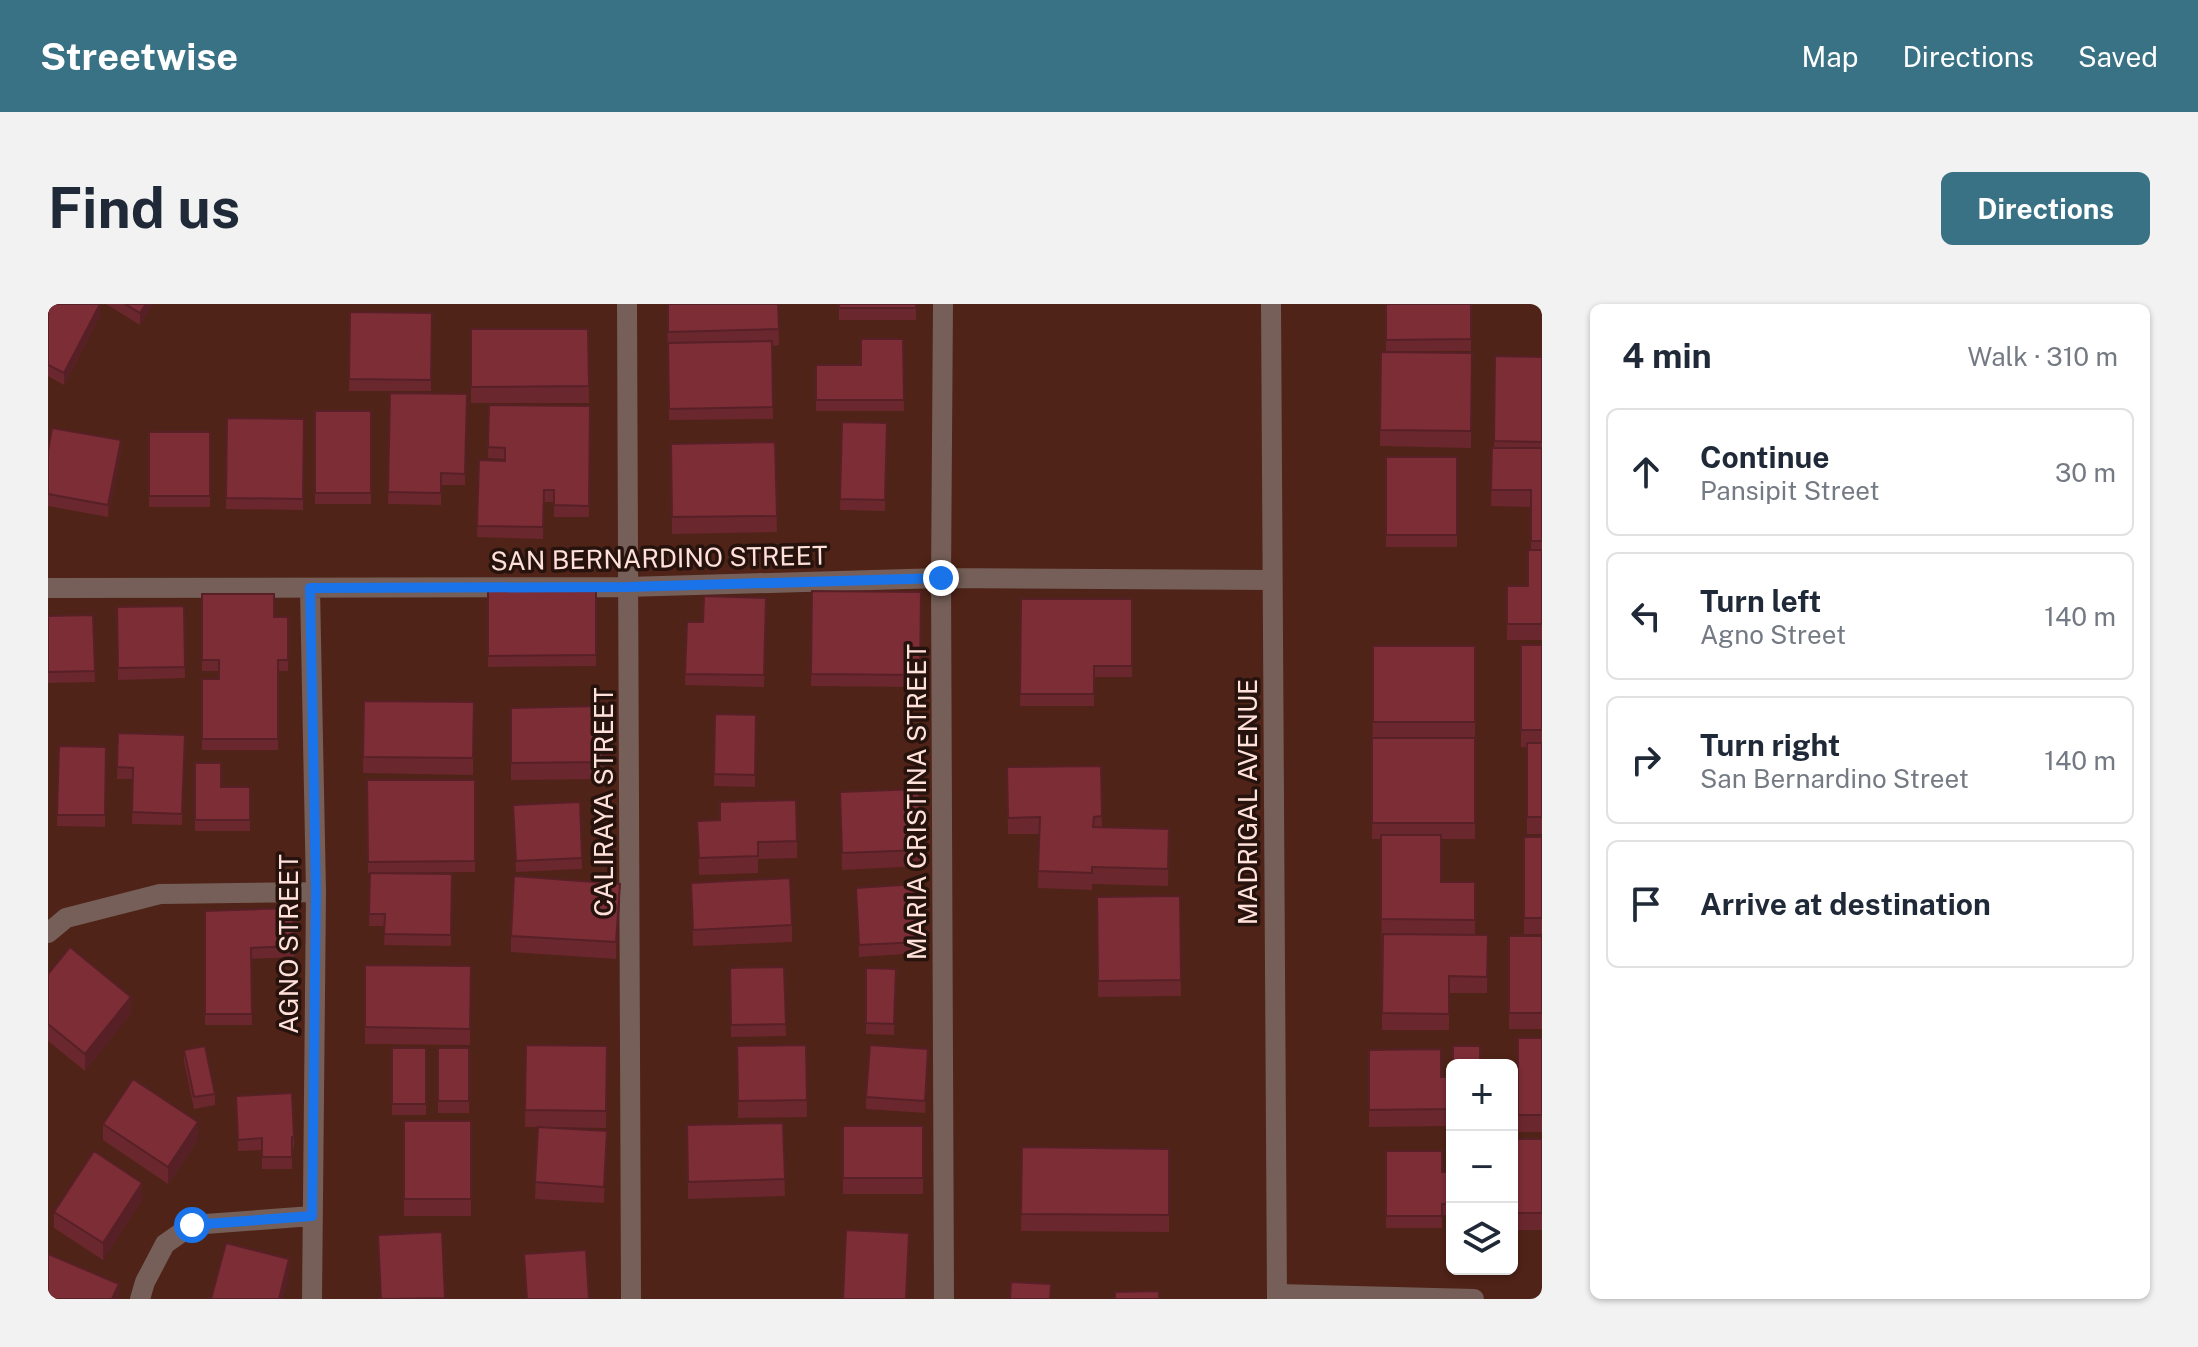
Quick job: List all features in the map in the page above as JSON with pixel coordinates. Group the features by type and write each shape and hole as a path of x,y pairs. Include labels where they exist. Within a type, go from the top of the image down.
{"street":[{"name":"CALIRAYA STREET","path":"627,304 631,1299"},
{"name":"MARIA CRISTINA STREET","path":"943,304 944,1299"},
{"name":"MADRIGAL AVENUE","path":"1271,304 1277,1296"},
{"name":"SAN BERNARDINO STREET","path":"48,588 627,587 941,578 1271,580"},
{"name":"AGNO STREET","path":"310,588 316,892 312,1299"},
{"path":"48,933 66,918 160,894 316,892"},
{"path":"140,1299 145,1282 165,1244 192,1225 312,1216"},
{"path":"1277,1296 1474,1299"}],"building":[{"path":"48,304 100,304 64,373 48,365"},
{"path":"125,304 146,304 140,313"},
{"path":"668,304 778,304 779,329 668,332"},
{"path":"839,304 916,304 916,308 839,308"},
{"path":"1386,304 1471,304 1471,339 1386,340"},
{"path":"350,312 432,313 431,380 349,379"},
{"path":"471,329 588,329 589,386 471,387"},
{"path":"861,339 903,339 904,400 816,400 816,365 861,365"},
{"path":"772,341 773,407 669,409 668,343"},
{"path":"1381,352 1472,353 1471,431 1380,430"},
{"path":"1495,356 1542,357 1542,442 1494,441"},
{"path":"390,393 467,394 465,474 441,473 441,493 388,492"},
{"path":"489,405 590,406 589,506 554,505 554,490 544,490 543,527 477,526 479,460 505,461 505,448 488,447"},
{"path":"315,411 371,411 371,493 315,493"},
{"path":"227,418 304,419 303,499 226,498"},
{"path":"842,422 887,423 885,500 840,499"},
{"path":"52,428 121,440 108,505 48,494 48,451"},
{"path":"149,432 210,432 210,496 149,496"},
{"path":"775,442 777,516 672,517 671,444"},
{"path":"1492,448 1542,448 1542,541 1531,541 1531,490 1491,490"},
{"path":"1386,457 1457,457 1457,535 1386,535"},
{"path":"1528,550 1542,550 1542,624 1507,624 1507,586 1528,586"},
{"path":"596,590 596,655 488,656 488,591"},
{"path":"812,591 921,592 920,675 811,674"},
{"path":"202,594 274,594 274,617 288,617 288,660 278,660 278,739 202,739 202,679 219,679 219,660 202,660"},
{"path":"704,596 766,598 764,675 685,674 687,622 703,622"},
{"path":"1021,599 1132,599 1132,666 1094,666 1094,694 1020,694"},
{"path":"184,606 185,667 118,668 117,607"},
{"path":"93,615 95,671 48,672 48,616"},
{"path":"1521,645 1542,645 1542,730 1521,730"},
{"path":"1373,646 1475,646 1475,722 1373,722"},
{"path":"364,701 474,702 473,758 363,757"},
{"path":"601,706 602,762 511,763 511,708"},
{"path":"715,714 756,715 755,775 714,774"},
{"path":"118,733 185,735 182,814 132,812 133,768 117,767"},
{"path":"1372,738 1475,738 1475,823 1372,823"},
{"path":"1527,743 1542,743 1542,817 1527,817"},
{"path":"59,746 106,747 105,815 57,815"},
{"path":"195,763 221,763 221,787 250,787 250,820 195,820"},
{"path":"1101,766 1102,816 1094,817 1093,827 1169,829 1168,869 1092,867 1092,873 1038,871 1040,817 1008,818 1007,767"},
{"path":"367,780 475,780 475,861 368,862"},
{"path":"919,789 922,850 842,853 840,792"},
{"path":"796,800 797,841 758,842 758,856 699,858 697,821 720,820 720,802"},
{"path":"580,802 582,858 516,861 513,805"},
{"path":"1381,835 1441,835 1441,882 1475,882 1475,920 1381,919"},
{"path":"1524,837 1542,837 1542,918 1524,918"},
{"path":"370,873 452,874 451,935 384,934 385,914 369,914"},
{"path":"514,876 620,884 616,942 511,936"},
{"path":"790,878 792,925 693,930 691,883"},
{"path":"917,884 920,942 859,945 856,888"},
{"path":"1180,896 1181,980 1098,981 1097,897"},
{"path":"293,908 294,946 251,948 252,1014 205,1014 205,911"},
{"path":"1383,934 1488,935 1487,977 1449,976 1449,1014 1382,1013"},
{"path":"1509,936 1542,936 1542,1013 1509,1013"},
{"path":"70,947 131,997 85,1054 48,1024 48,974"},
{"path":"365,965 471,966 470,1029 365,1027"},
{"path":"784,967 786,1024 731,1025 730,968"},
{"path":"866,968 896,969 894,1024 866,1023"},
{"path":"1518,1038 1542,1038 1542,1115 1518,1115"},
{"path":"526,1045 607,1046 606,1111 525,1110"},
{"path":"806,1045 807,1100 738,1101 737,1046"},
{"path":"870,1045 928,1049 925,1101 866,1097"},
{"path":"205,1046 215,1094 194,1097 184,1050"},
{"path":"1453,1046 1480,1046 1480,1059 1453,1059"},
{"path":"392,1048 426,1048 426,1104 392,1104"},
{"path":"438,1048 469,1048 469,1101 438,1101"},
{"path":"1441,1049 1441,1077 1446,1077 1446,1109 1369,1110 1369,1050"},
{"path":"133,1079 198,1122 168,1167 103,1124"},
{"path":"292,1093 292,1157 262,1157 262,1138 238,1140 236,1096"},
{"path":"404,1121 471,1121 471,1199 404,1199"},
{"path":"783,1123 785,1179 688,1182 687,1125"},
{"path":"843,1126 923,1126 923,1178 843,1178"},
{"path":"538,1127 607,1131 604,1187 535,1182"},
{"path":"1518,1139 1542,1139 1542,1213 1518,1213"},
{"path":"1022,1147 1169,1149 1169,1215 1021,1214"},
{"path":"94,1151 142,1183 103,1243 54,1212"},
{"path":"1386,1151 1442,1151 1442,1172 1446,1172 1446,1204 1442,1204 1442,1216 1386,1216"},
{"path":"846,1230 909,1233 906,1299 843,1299"},
{"path":"442,1232 445,1298 381,1299 378,1235"},
{"path":"226,1243 289,1259 279,1299 211,1299"},
{"path":"586,1250 589,1299 527,1299 524,1254"},
{"path":"48,1254 119,1284 112,1299 48,1299"},
{"path":"1011,1282 1051,1284 1050,1299 1010,1299"},
{"path":"1159,1291 1159,1299 1115,1299 1115,1292"}],"route":[{"path":"192,1225 312,1216 316,892 310,588 627,587 941,578"}]}
